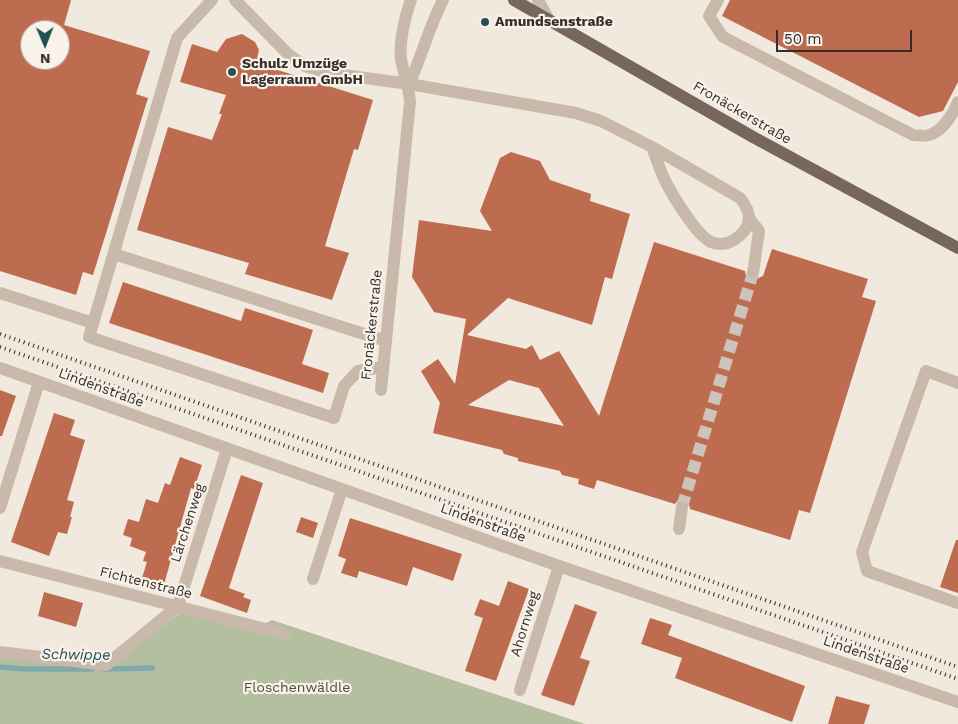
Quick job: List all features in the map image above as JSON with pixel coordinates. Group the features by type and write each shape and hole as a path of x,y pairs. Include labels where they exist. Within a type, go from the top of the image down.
{"main road":[{"name":"Fronäckerstraße","path":"514,0 753,137 958,248"}],"street":[{"path":"212,0 177,38 90,337 334,418 344,386 358,371 383,367"},
{"path":"234,0 287,53 305,66 328,73 409,84 576,113 618,128 740,198 747,207 749,218 759,231 753,273"},
{"name":"Fronäckerstraße","path":"409,84 421,59 424,44 443,0"},
{"path":"538,0 549,20"},
{"path":"718,0 709,16 724,37 913,135 929,136 940,128 954,114 958,102"},
{"name":"Fronäckerstraße","path":"381,390 410,102 409,84 401,58 408,3"},
{"path":"652,147 663,177 701,235 712,242 724,243 736,239 745,231 749,218"},
{"path":"114,254 386,341"},
{"path":"0,293 93,323"},
{"name":"Lindenstraße","path":"0,368 559,566 958,702"},
{"path":"958,383 926,371 862,552 867,571 958,603"},
{"path":"0,508 39,382"},
{"name":"Lärchenweg","path":"178,606 228,449"},
{"path":"312,579 342,489"},
{"path":"679,529 682,506"},
{"name":"Fichtenstraße","path":"0,560 285,634"},
{"name":"Ahornweg","path":"520,690 559,566"},
{"path":"0,652 106,665 178,606"}],"green space":[{"name":"Floschenwäldle","path":"180,613 261,626 272,620 585,724 0,724 0,657 103,670"}],"building":[{"path":"0,0 71,0 65,20 20,20 20,70 70,70 70,27 150,51 136,94 148,98 93,275 83,272 76,295 0,271"},
{"path":"730,0 958,0 958,82 943,111 919,117 722,16"},
{"path":"242,34 255,42 259,50 257,59 269,63 268,67 373,100 358,150 354,149 325,246 349,253 332,300 245,274 249,263 137,230 168,127 212,140 222,114 219,114 226,95 180,82 192,44 217,52 226,39"},
{"path":"511,152 540,161 550,180 591,194 590,201 630,214 612,279 605,277 592,325 508,298 467,335 526,349 532,345 540,360 559,351 599,416 654,242 745,271 746,276 751,281 763,276 772,249 868,279 862,297 876,301 810,513 799,510 790,540 690,509 689,504 684,499 678,500 675,504 597,480 594,489 578,484 579,479 562,475 560,471 518,461 518,458 504,454 502,450 433,433 440,403 421,371 438,359 455,384 466,319 434,312 412,277 419,220 492,231 480,211 500,158","holes":["509,380 539,388 564,426 468,405"]},
{"path":"123,282 241,321 245,308 313,330 302,364 329,373 323,393 109,323"},
{"path":"0,390 16,396 2,436 0,436"},
{"path":"54,413 75,420 70,435 85,440 67,500 74,502 67,534 58,532 49,556 11,542"},
{"path":"180,457 202,465 194,489 191,488 163,588 141,581 147,562 143,561 146,552 130,546 132,538 123,535 128,519 139,522 146,499 158,503 165,483 170,485"},
{"path":"241,475 263,483 229,588 245,594 243,597 251,600 247,613 200,596"},
{"path":"301,517 318,523 313,538 296,532"},
{"path":"350,518 462,554 453,581 413,567 407,586 359,571 357,578 341,573 346,559 338,556"},
{"path":"956,540 958,540 958,593 940,587"},
{"path":"508,581 529,589 496,681 465,671 483,618 474,615 480,599 499,606"},
{"path":"44,592 83,603 76,627 38,616"},
{"path":"575,604 597,612 580,658 590,661 574,706 541,695"},
{"path":"650,618 672,625 668,635 805,686 792,722 675,678 682,658 641,644"},
{"path":"836,696 870,705 864,724 828,724"}],"waterway":[{"name":"Schwippe","path":"0,667 92,669"},
{"name":"Schwippe","path":"104,669 152,668"}],"tunnel":[{"path":"682,507 753,273"}],"railway":[{"path":"0,334 958,667"},
{"path":"0,347 958,679"}],"place":[{"name":"Amundsenstraße","path":"485,22"},
{"name":"Schulz Umzüge Lagerraum GmbH","path":"232,72"}]}
